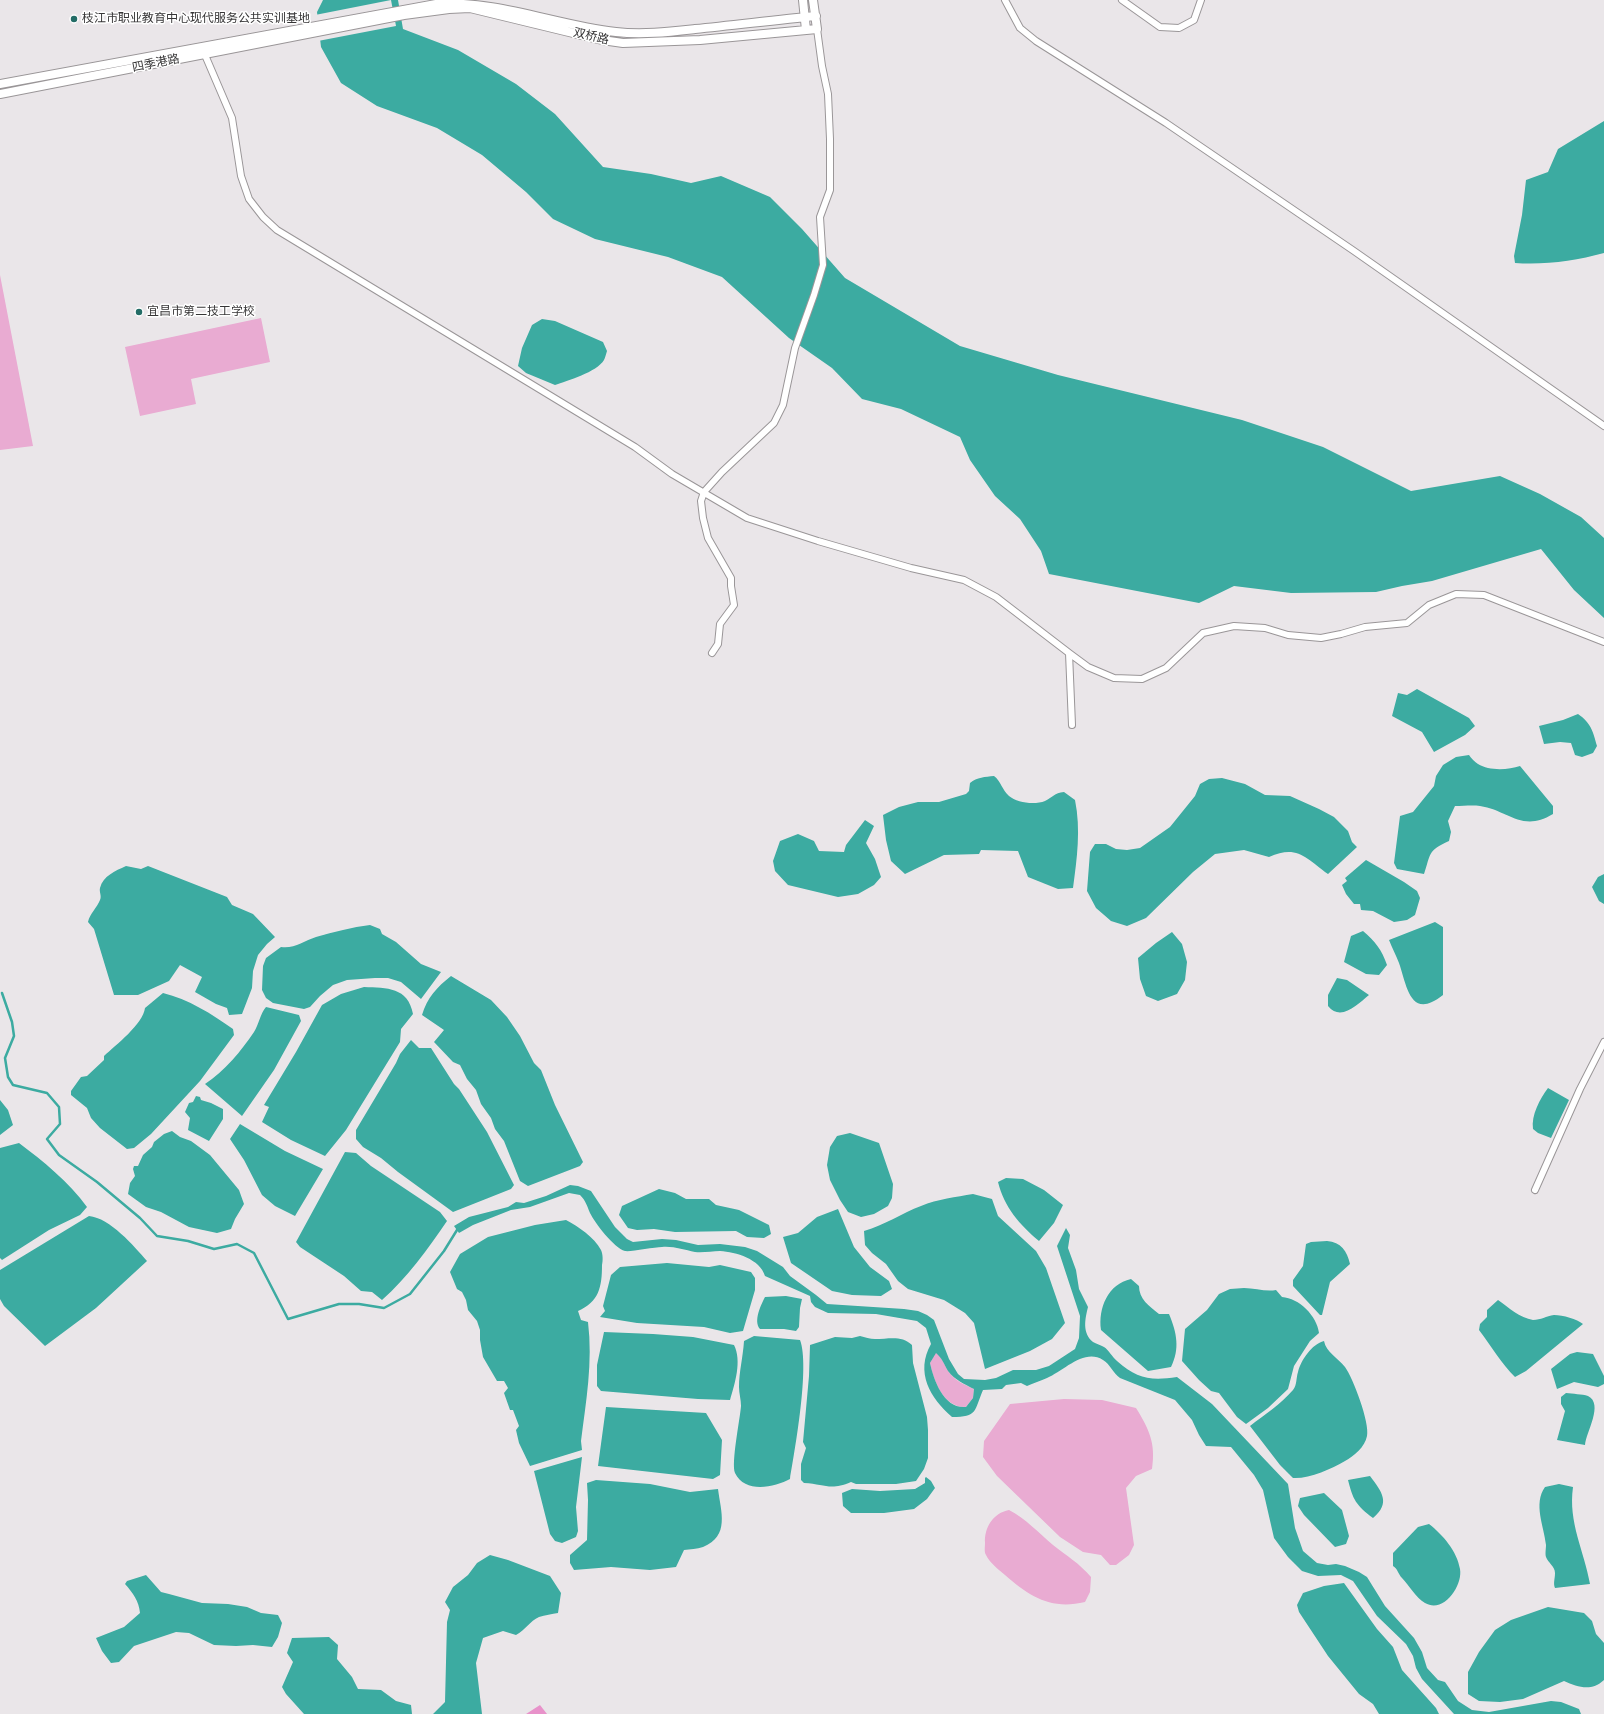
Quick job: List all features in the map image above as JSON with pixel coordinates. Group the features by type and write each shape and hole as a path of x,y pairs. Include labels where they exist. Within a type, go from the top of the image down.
{"street":[{"path":"803,0 806,30"},
{"path":"712,653 718,644 720,624 734,605 731,578 708,538 701,501 704,492 722,472 774,423 783,404 795,348 814,295 822,265 820,218 830,190 830,139 828,94 822,66 813,0"},
{"path":"1005,0 1020,28 1036,41 1178,131 1354,251 1604,426"},
{"path":"1122,0 1160,27 1179,28 1194,20 1201,0"},
{"path":"0,84 311,30 436,4 467,2 490,5 598,29 634,33 701,29 816,16"},
{"name":"双桥路","path":"378,17 470,8 602,40 638,43 700,40 817,29"},
{"name":"四季港路","path":"0,94 204,55 311,30"},
{"path":"204,55 232,118 242,176 249,199 277,230 635,447 672,474 747,518 818,542 882,560 964,580 996,597 1088,667 1114,678 1142,679 1166,668 1203,633 1234,626 1265,628 1288,635 1321,638 1341,634 1365,626 1407,622 1429,605 1456,594 1484,595 1604,642"},
{"path":"1069,653 1072,725"},
{"path":"1535,1190 1580,1089 1604,1042"}],"shaded area":[{"path":"0,275 33,446 0,450"},
{"path":"261,318 270,362 191,379 196,404 140,416 125,347"},
{"path":"936,1352 949,1373 955,1379 974,1389 973,1398 966,1407 958,1406 946,1399 937,1386 930,1363"},
{"path":"1064,1399 1102,1400 1136,1408 1148,1430 1153,1451 1152,1469 1136,1476 1126,1488 1134,1545 1129,1555 1116,1565 1110,1565 1101,1555 1083,1552 1060,1537 997,1476 983,1457 984,1441 1010,1404"},
{"path":"1009,1510 1027,1522 1091,1577 1090,1592 1085,1602 1062,1604 1042,1600 1023,1590 994,1566 985,1554 986,1532 991,1522 998,1514"},
{"path":"540,1705 547,1714 526,1714"}],"water":[{"path":"323,0 398,0 403,29 458,50 516,84 555,114 603,167 651,174 691,183 721,176 770,197 802,229 845,278 960,346 1058,375 1242,420 1323,447 1411,491 1500,476 1540,494 1581,517 1604,538 1604,618 1574,590 1541,549 1432,581 1376,592 1291,593 1234,586 1199,603 1049,574 1041,551 1020,519 995,496 970,460 960,437 901,409 862,399 832,368 789,338 722,277 668,257 595,239 553,219 526,192 482,155 437,128 377,106 341,83 321,47 317,12"},
{"path":"1604,121 1604,253 1560,262 1515,263 1514,256 1522,215 1526,180 1548,172 1558,149"},
{"path":"542,319 555,321 603,342 607,351 604,360 589,372 555,385 526,373 518,366 522,348 532,325"},
{"path":"1417,689 1469,718 1475,726 1465,735 1434,752 1422,732 1392,716 1398,693 1407,695"},
{"path":"1578,714 1589,724 1593,732 1597,746 1593,753 1582,757 1575,755 1571,743 1560,742 1544,744 1539,726 1563,720"},
{"path":"1469,755 1478,764 1488,768 1504,769 1520,766 1553,806 1553,814 1542,819 1524,821 1515,819 1490,808 1480,806 1455,806 1448,821 1451,832 1449,841 1433,851 1429,857 1424,874 1397,869 1394,863 1400,816 1413,812 1434,786 1436,776 1443,765 1456,757"},
{"path":"994,776 1009,796 1021,802 1041,802 1056,794 1064,792 1075,800 1078,833 1073,888 1058,889 1028,877 1018,851 981,850 979,854 944,855 905,874 891,861 886,840 883,815 899,807 918,802 939,802 966,794 969,791 970,783 973,781"},
{"path":"1222,778 1245,784 1265,795 1290,796 1319,809 1334,817 1348,831 1352,842 1357,847 1328,874 1307,858 1294,852 1279,853 1269,857 1244,850 1215,854 1193,872 1146,918 1127,926 1111,921 1096,908 1087,891 1090,852 1095,844 1106,844 1116,849 1127,850 1140,848 1170,827 1195,796 1200,784 1209,779"},
{"path":"865,820 874,826 866,843 875,859 881,877 874,885 858,894 838,897 788,885 775,871 773,861 780,841 798,834 814,841 819,851 844,852 846,845"},
{"path":"1366,860 1417,891 1420,898 1415,915 1407,920 1394,922 1373,911 1361,910 1360,904 1354,904 1346,894 1342,885 1347,881 1345,878"},
{"path":"126,866 141,869 148,866 227,897 232,905 253,914 275,937 258,955 253,971 252,988 242,1014 229,1015 227,1008 216,1004 195,992 202,977 180,965 169,981 138,995 114,995 94,929 88,922 100,900 100,888 104,880 110,874"},
{"path":"1604,874 1604,904 1599,901 1592,887 1598,877"},
{"path":"1435,922 1443,927 1443,995 1432,1002 1423,1004 1417,1002 1408,990 1389,940"},
{"path":"370,925 380,929 382,934 396,942 421,964 441,972 421,999 401,982 388,978 347,980 333,985 310,1007 304,1009 273,1003 266,998 262,990 263,966 266,958 281,947 295,946 323,935 350,928"},
{"path":"1363,931 1378,946 1387,965 1379,975 1366,974 1344,962 1351,936"},
{"path":"1172,932 1182,944 1187,962 1185,980 1177,994 1158,1001 1146,996 1140,979 1138,958"},
{"path":"451,976 491,1000 507,1017 520,1036 534,1063 541,1070 555,1105 583,1162 580,1166 528,1186 520,1181 504,1141 495,1129 491,1118 481,1104 476,1090 467,1079 460,1065 453,1062 434,1042 444,1030 422,1015 433,993"},
{"path":"1337,978 1347,980 1369,995 1349,1010 1338,1012 1333,1010 1328,1006 1328,995"},
{"path":"364,987 388,989 401,994 410,1005 413,1014 401,1029 400,1042 346,1130 325,1156 291,1140 262,1122 269,1107 264,1105 322,1005 341,994"},
{"path":"163,993 191,1003 208,1013 233,1029 234,1035 200,1081 151,1134 134,1148 127,1149 100,1128 91,1118 87,1108 71,1095 71,1091 81,1077 87,1076 104,1060 104,1056 134,1027 139,1021 145,1008"},
{"path":"266,1007 299,1015 301,1021 274,1070 242,1116 205,1084 226,1067 244,1046 254,1032"},
{"path":"411,1040 419,1048 431,1048 454,1084 459,1089 487,1132 514,1185 511,1189 453,1212 381,1158 363,1147 356,1139 356,1130 400,1054"},
{"path":"1548,1088 1569,1100 1551,1138 1538,1133 1533,1129 1533,1118 1539,1102"},
{"path":"196,1096 200,1097 201,1100 223,1109 223,1119 209,1141 188,1130 190,1118 185,1112 189,1103 193,1102"},
{"path":"0,1100 8,1110 13,1125 0,1135"},
{"path":"240,1124 285,1151 323,1169 295,1216 275,1206 262,1195 244,1160 230,1139"},
{"path":"172,1131 180,1137 191,1141 210,1155 239,1190 244,1204 231,1229 217,1233 189,1227 161,1212 146,1207 128,1194 130,1183 135,1176 133,1169 134,1166 138,1166 143,1155 152,1147 154,1142 164,1134"},
{"path":"850,1133 879,1143 893,1184 892,1198 888,1206 874,1214 861,1217 848,1212 840,1200 830,1180 827,1165 830,1147 837,1136"},
{"path":"19,1143 64,1181 87,1207 80,1215 49,1230 2,1260 0,1258 0,1148"},
{"path":"345,1152 356,1153 371,1166 440,1212 447,1221 417,1263 382,1300 372,1292 361,1291 344,1276 300,1247 296,1242"},
{"path":"1006,1178 1023,1179 1044,1190 1063,1205 1054,1223 1039,1241 1019,1222 1004,1200 998,1182"},
{"path":"570,1185 578,1186 591,1191 615,1227 627,1239 633,1242 662,1239 676,1240 698,1245 720,1244 745,1247 757,1251 783,1267 790,1276 827,1304 918,1311 934,1320 949,1359 958,1374 964,1379 985,1380 996,1378 1013,1370 1036,1370 1049,1366 1075,1349 1079,1338 1080,1316 1057,1246 1066,1228 1070,1235 1068,1248 1076,1270 1079,1289 1088,1307 1085,1326 1087,1334 1093,1342 1106,1348 1115,1359 1131,1372 1145,1377 1159,1379 1177,1377 1212,1404 1288,1484 1295,1528 1303,1551 1317,1563 1345,1566 1367,1577 1385,1606 1414,1638 1422,1652 1427,1668 1438,1680 1445,1682 1458,1701 1472,1710 1489,1712 1551,1701 1561,1702 1579,1709 1581,1714 1454,1714 1422,1679 1416,1668 1413,1656 1406,1644 1377,1616 1353,1581 1341,1575 1318,1576 1302,1571 1288,1557 1274,1538 1263,1490 1254,1475 1231,1447 1206,1446 1192,1420 1175,1400 1120,1378 1103,1360 1096,1357 1081,1359 1054,1375 1027,1386 1021,1383 1006,1385 1002,1389 983,1390 976,1408 971,1414 967,1416 952,1417 937,1402 927,1384 924,1365 926,1354 931,1344 926,1328 917,1321 876,1314 828,1313 815,1307 811,1302 810,1296 765,1276 758,1265 753,1261 733,1253 720,1251 695,1252 666,1247 625,1251 610,1240 600,1229 590,1213 585,1201 580,1195 569,1193 530,1207 511,1210 473,1225 459,1233 454,1226 469,1217 508,1207 516,1202 524,1203 546,1196","holes":["936,1353 948,1371 954,1377 960,1382 974,1389 973,1398 966,1407 952,1404 946,1399 937,1385 930,1363"]},
{"path":"659,1189 675,1193 686,1199 709,1199 716,1205 739,1210 769,1225 771,1234 764,1238 747,1237 736,1231 675,1232 654,1229 637,1230 628,1228 619,1215 622,1206"},
{"path":"973,1194 992,1199 998,1216 1036,1251 1046,1268 1065,1323 1052,1339 1030,1351 985,1369 974,1323 965,1313 944,1300 908,1289 898,1281 886,1264 872,1253 865,1245 864,1231 879,1226 927,1204 947,1198"},
{"path":"838,1209 854,1247 870,1267 889,1281 892,1289 881,1296 852,1295 832,1291 791,1263 783,1237 798,1233 817,1217"},
{"path":"89,1216 97,1218 113,1227 147,1261 96,1308 45,1346 4,1306 0,1299 0,1270"},
{"path":"566,1220 581,1229 598,1245 603,1258 598,1293 591,1303 578,1311 581,1320 588,1322 590,1352 587,1397 581,1441 582,1450 530,1466 519,1443 516,1430 519,1426 513,1410 510,1410 504,1393 508,1388 504,1381 497,1381 483,1357 480,1330 477,1321 468,1310 466,1300 462,1292 457,1289 450,1272 460,1254 488,1237 535,1225"},
{"path":"1327,1241 1336,1243 1343,1248 1350,1264 1330,1282 1322,1315 1320,1315 1293,1286 1293,1280 1303,1266 1306,1244 1311,1242"},
{"path":"667,1263 709,1267 720,1265 751,1272 755,1278 755,1290 743,1331 730,1333 704,1327 637,1323 600,1317 605,1311 603,1306 611,1275 620,1267"},
{"path":"1131,1279 1139,1286 1139,1291 1148,1305 1159,1314 1169,1314 1176,1334 1176,1354 1171,1367 1148,1371 1101,1330 1101,1313 1106,1298 1116,1286"},
{"path":"1244,1288 1268,1291 1276,1290 1282,1297 1301,1304 1315,1320 1319,1333 1310,1341 1294,1366 1288,1389 1268,1408 1246,1424 1237,1417 1219,1393 1211,1391 1182,1361 1185,1329 1207,1310 1219,1294 1230,1289"},
{"path":"786,1296 802,1299 799,1327 796,1331 784,1329 760,1329 757,1322 757,1317 765,1297"},
{"path":"1498,1300 1514,1312 1528,1319 1536,1320 1558,1315 1574,1319 1583,1324 1526,1371 1515,1377 1501,1361 1479,1330 1480,1324 1487,1317 1487,1310"},
{"path":"604,1332 693,1337 734,1345 738,1365 730,1400 698,1399 601,1391 597,1386 597,1365"},
{"path":"754,1336 800,1340 803,1352 803,1387 801,1408 790,1479 784,1482 761,1487 746,1484 740,1480 735,1473 734,1468 741,1406 739,1381 744,1341"},
{"path":"860,1336 873,1339 900,1339 912,1345 913,1363 927,1417 928,1458 924,1469 916,1481 896,1484 856,1484 851,1482 832,1487 804,1483 801,1480 801,1464 806,1448 803,1442 809,1376 810,1345 835,1337 852,1338"},
{"path":"1324,1341 1330,1352 1345,1367 1352,1381 1366,1421 1367,1436 1359,1451 1345,1461 1313,1475 1293,1478 1280,1465 1250,1426 1278,1405 1293,1390 1299,1367 1304,1358 1315,1345"},
{"path":"1577,1352 1593,1354 1604,1376 1604,1384 1598,1387 1574,1382 1557,1389 1551,1369 1570,1354"},
{"path":"1566,1393 1586,1395 1593,1400 1593,1419 1585,1445 1557,1440 1565,1411 1561,1404 1561,1397"},
{"path":"606,1407 706,1413 722,1440 720,1475 713,1479 598,1466"},
{"path":"582,1457 576,1507 578,1531 576,1537 562,1543 555,1541 550,1534 534,1471"},
{"path":"1370,1476 1383,1497 1382,1507 1379,1513 1373,1518 1356,1502 1348,1480"},
{"path":"926,1477 931,1481 935,1488 927,1499 914,1509 884,1513 851,1513 843,1506 842,1493 852,1489 880,1491 915,1489 925,1483"},
{"path":"596,1480 650,1484 690,1492 718,1489 722,1522 717,1537 712,1542 701,1548 684,1550 676,1567 650,1570 611,1567 574,1570 570,1563 570,1555 587,1540 587,1483"},
{"path":"1559,1484 1573,1487 1572,1500 1575,1525 1590,1584 1555,1588 1554,1586 1555,1571 1546,1556 1546,1545 1540,1515 1540,1501 1545,1487"},
{"path":"1324,1493 1342,1510 1349,1536 1346,1544 1335,1547 1304,1515 1298,1506 1300,1498"},
{"path":"1429,1524 1449,1544 1456,1556 1460,1569 1460,1576 1455,1590 1451,1596 1439,1605 1425,1603 1419,1598 1393,1566 1393,1553 1418,1527"},
{"path":"490,1555 508,1560 550,1576 561,1593 558,1613 539,1617 516,1635 503,1631 483,1638 476,1663 482,1714 433,1714 445,1702 447,1622 450,1610 445,1602 453,1587 468,1575 477,1563"},
{"path":"146,1575 161,1592 202,1603 228,1604 247,1607 261,1613 278,1615 282,1623 278,1637 272,1647 253,1645 214,1645 189,1633 176,1632 134,1646 119,1662 111,1663 102,1651 96,1638 124,1627 140,1613 135,1597 125,1584 127,1581"},
{"path":"1344,1583 1377,1629 1393,1647 1402,1670 1436,1708 1439,1714 1379,1714 1373,1704 1359,1694 1328,1656 1299,1612 1297,1605 1303,1593 1324,1586"},
{"path":"1548,1607 1584,1613 1592,1621 1596,1634 1604,1643 1604,1680 1599,1684 1589,1687 1574,1685 1564,1681 1523,1699 1500,1702 1479,1701 1468,1694 1468,1672 1479,1652 1495,1630 1511,1620"},
{"path":"329,1637 338,1645 337,1659 352,1677 358,1689 381,1690 396,1701 411,1705 412,1714 304,1714 286,1694 282,1687 293,1662 287,1653 292,1638"}],"pier":[{"path":"391,0 396,26 318,41 315,15"}],"waterway":[{"path":"2,993 12,1022 14,1036 5,1058 8,1077 13,1085 47,1093 59,1107 60,1124 47,1139 59,1155 97,1182 140,1218 157,1236 188,1241 214,1249 237,1244 254,1253 288,1319 339,1304 359,1304 384,1308 410,1294 444,1251 457,1230"}],"place":[{"name":"枝江市职业教育中心现代服务公共实训基地","path":"74,19"},
{"name":"宜昌市第二技工学校","path":"139,312"}]}
